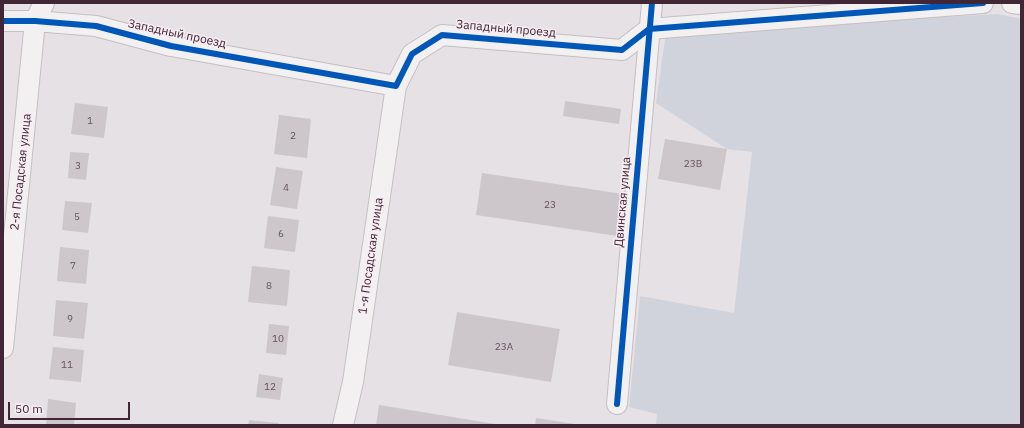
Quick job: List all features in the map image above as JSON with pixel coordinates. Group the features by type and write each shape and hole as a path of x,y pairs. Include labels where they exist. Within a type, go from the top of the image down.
{"street":[{"path":"35,21 44,3"},
{"name":"Двинская улица","path":"617,404 652,3"},
{"path":"649,29 983,3"},
{"path":"1012,3 1021,4"},
{"name":"Западный проезд","path":"3,21 35,21 96,26 171,46 396,86 412,54 442,35 622,50 649,29"},
{"name":"2-я Посадская улица","path":"3,348 35,21"},
{"name":"1-я Посадская улица","path":"343,425 353,382 396,86"}],"shaded area":[{"path":"998,14 1021,19 1021,425 656,425 657,414 629,407 640,296 734,313 752,152 727,149 656,103 666,32"}],"building":[{"path":"565,101 621,109 619,124 563,116"},
{"path":"75,103 108,107 104,138 71,134"},
{"path":"279,115 311,119 307,158 274,154"},
{"path":"665,139 727,149 720,190 658,179"},
{"path":"70,152 89,153 86,180 68,178"},
{"path":"276,167 303,171 297,209 270,205"},
{"path":"482,173 623,194 617,236 476,215"},
{"path":"65,201 92,203 88,233 62,230"},
{"path":"268,216 299,220 295,252 264,248"},
{"path":"60,247 89,250 86,284 57,281"},
{"path":"252,266 290,270 287,306 248,302"},
{"path":"56,300 88,303 84,339 53,336"},
{"path":"457,312 560,329 551,382 448,365"},
{"path":"269,324 289,326 286,355 266,353"},
{"path":"53,347 84,350 81,382 49,379"},
{"path":"259,374 283,378 280,400 256,397"},
{"path":"48,399 76,403 74,425 46,425"},
{"path":"379,405 495,424 495,425 376,425"},
{"path":"536,418 575,424 575,425 535,425"},
{"path":"249,420 279,423 278,425 248,425"}],"cycle path":[{"path":"617,404 652,3"},
{"path":"3,21 35,21 96,26 171,46 396,86 412,54 442,35 622,50 649,29 983,3"}]}
